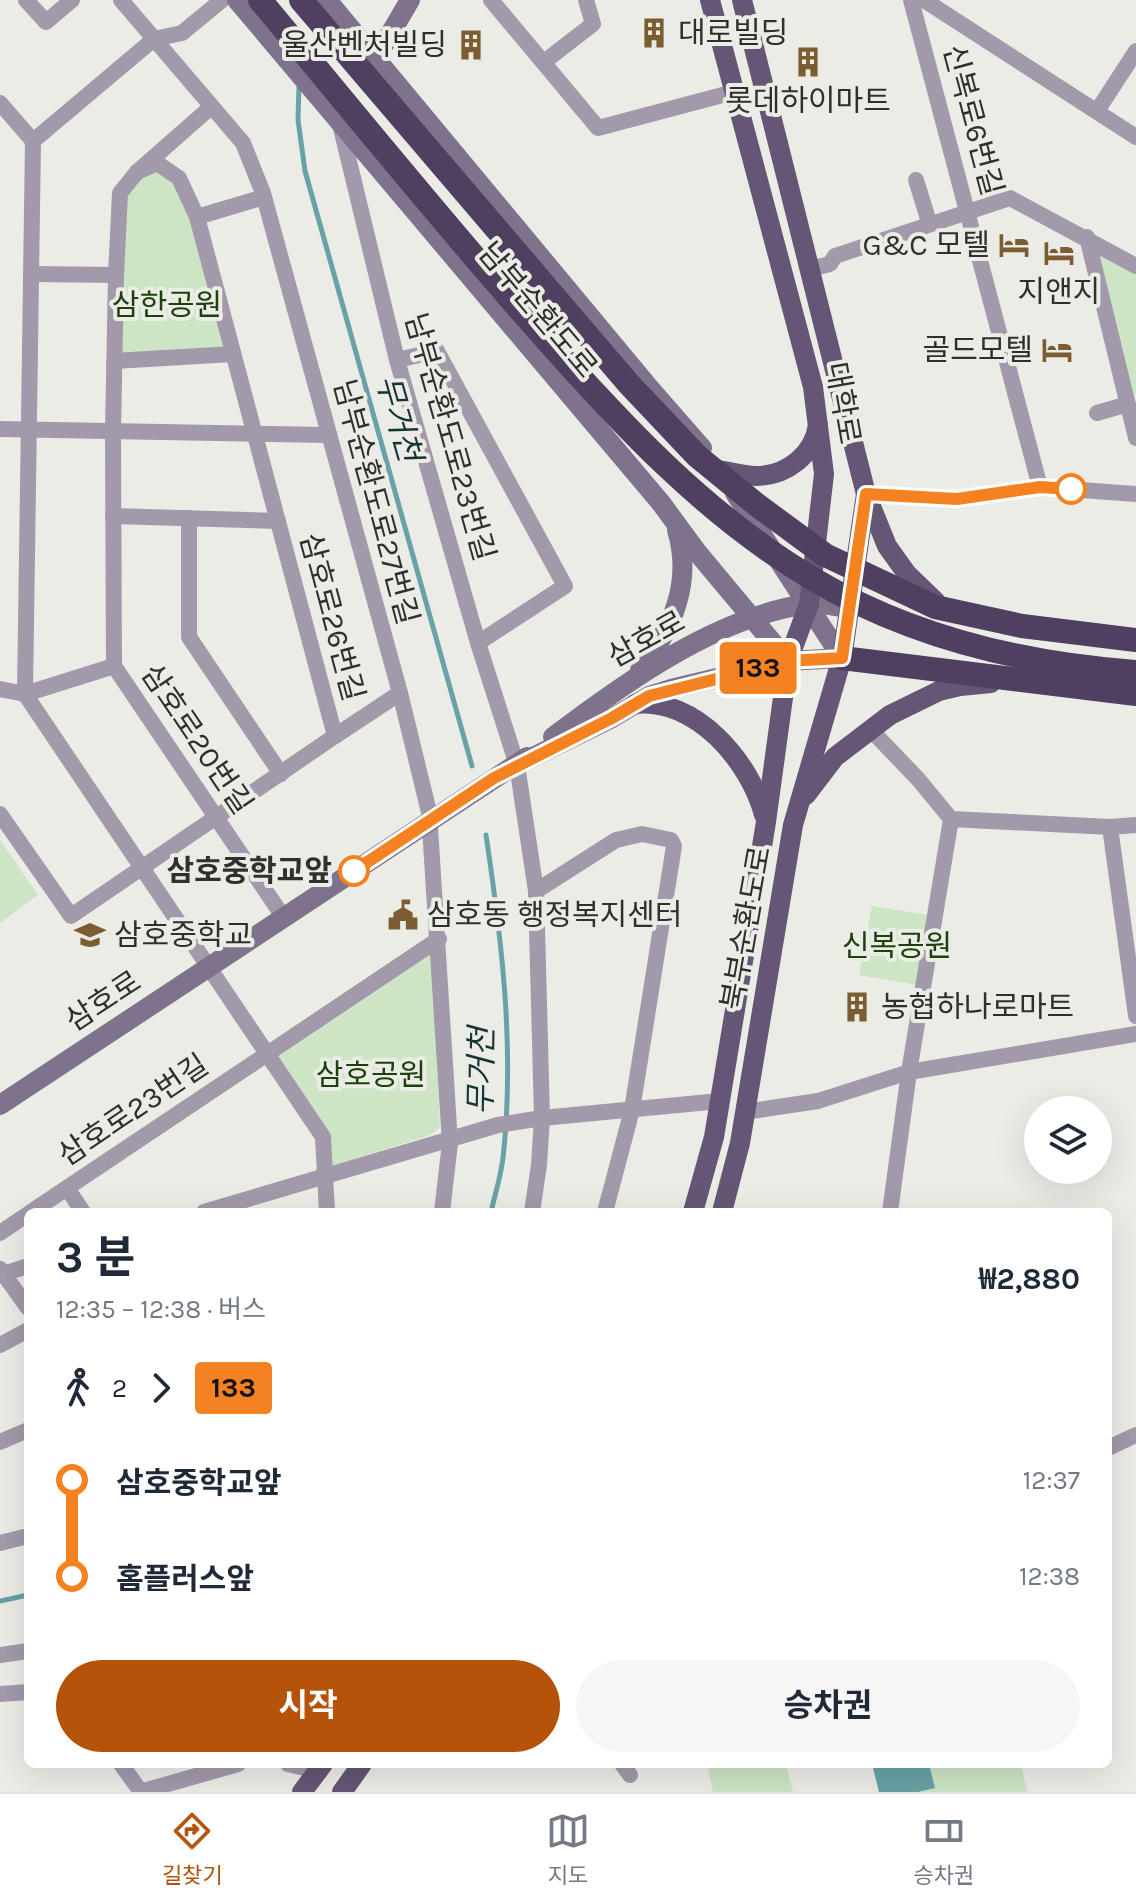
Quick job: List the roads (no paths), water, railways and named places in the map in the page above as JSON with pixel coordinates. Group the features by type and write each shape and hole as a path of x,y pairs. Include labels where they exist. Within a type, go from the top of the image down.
{"highway":[{"path":"260,0 495,282 584,382 702,499 756,541 814,580 892,618 962,642 1033,660 1136,672"},
{"path":"301,0 628,383 697,456 757,505 825,555 935,607 1022,626 1136,640"},
{"path":"850,608 936,602 1029,616 1136,623"},
{"path":"842,658 1136,694"}],"main road":[{"name":"남부순환도로","path":"237,0 671,515 697,552 788,661"},
{"name":"남부순환도로","path":"327,0 646,384 687,428 719,470 842,658"},
{"path":"376,58 410,0"},
{"name":"대학로","path":"710,0 813,387 824,474 809,604 788,661 766,822"},
{"name":"대학로","path":"742,0 866,494 842,658"},
{"path":"719,470 757,476 785,470 812,446 819,421"},
{"path":"866,494 887,546 907,574 936,602"},
{"path":"635,676 673,621 678,599 681,549 671,515"},
{"name":"삼호로","path":"517,765 635,676 754,617 809,604 850,608"},
{"name":"삼호로","path":"0,1105 517,765 635,704 671,689 788,661 842,658"},
{"name":"북부순환도로","path":"723,1208 745,1112 793,825 842,658"},
{"path":"799,804 835,757 870,729 910,704 939,691 960,686 1021,681"},
{"path":"635,704 648,702 678,710 709,731 748,776 766,822"},
{"name":"북부순환도로","path":"694,1208 714,1137 766,822"},
{"path":"302,1792 320,1768"},
{"path":"342,1792 359,1768"}],"street":[{"path":"26,0 46,22 72,0"},
{"name":"남부순환도로27번길","path":"121,0 243,143 264,197 400,693 429,812 434,819 450,1143 442,1208"},
{"path":"33,141 154,39 182,33 222,0"},
{"path":"491,0 598,128 734,92"},
{"path":"544,62 593,24 586,0"},
{"name":"신복로6번길","path":"911,0 1040,487"},
{"path":"924,0 1136,137"},
{"path":"1097,111 1136,51"},
{"path":"0,103 33,141 25,694 323,1137 327,1208"},
{"name":"삼호로20번길","path":"211,107 137,172 120,193 113,432 114,666 284,918"},
{"name":"남부순환도로23번길","path":"340,122 397,360 478,643 517,765 536,891 542,1118 533,1208"},
{"name":"삼호로26번길","path":"0,814 71,916 335,736 197,217 179,178 157,163 137,172"},
{"path":"916,180 929,222"},
{"path":"197,217 264,197"},
{"path":"810,269 830,264 835,256 929,222 1010,198 1136,266"},
{"path":"1087,237 1130,398 1136,438"},
{"path":"31,274 116,275"},
{"path":"397,360 437,351 565,586 478,643"},
{"path":"114,361 233,354"},
{"path":"1097,413 1130,398"},
{"path":"0,429 328,435"},
{"path":"866,494 957,499 1040,487 1136,494"},
{"path":"113,516 278,521"},
{"path":"189,518 189,637 281,774"},
{"path":"0,689 25,694 114,666"},
{"path":"335,736 400,693"},
{"path":"870,729 951,819 1110,827 1136,825"},
{"path":"891,1208 909,1072 951,819"},
{"path":"1110,827 1130,935 1136,1016"},
{"path":"536,891 616,840 642,834 671,840 674,846 632,1110 606,1208"},
{"name":"삼호로23번길","path":"37,1208 439,939"},
{"path":"745,1112 818,1101 909,1072 1136,1034"},
{"path":"217,1208 498,1125 720,1101"},
{"path":"67,1188 80,1208"},
{"name":"삼호로23번길","path":"0,1233 24,1217"},
{"path":"24,1267 2,1272 24,1302"},
{"path":"0,1345 24,1332"},
{"path":"0,1442 24,1432"},
{"path":"1112,1446 1136,1435"},
{"path":"0,1543 24,1537"},
{"path":"0,1655 24,1652"},
{"path":"0,1694 24,1692"},
{"path":"124,1768 140,1792 224,1768"}],"water":[{"path":"873,1768 930,1768 935,1788 918,1792 879,1792"}],"waterway":[{"name":"무거천","path":"299,85 298,120 305,171 472,766"},
{"name":"무거천","path":"486,835 502,956 508,1077 503,1158 492,1208"},
{"name":"무거천","path":"0,1601 24,1596"}],"place":[{"name":"대로빌딩","path":"654,33"},
{"name":"울산벤처빌딩","path":"471,45"},
{"name":"롯데하이마트","path":"808,62"},
{"name":"G&C 모텔","path":"1014,245"},
{"name":"지앤지","path":"1059,253"},
{"name":"골드모텔","path":"1057,350"},
{"name":"삼호중학교앞","path":"354,871"},
{"name":"삼호동 행정복지센터","path":"403,915"},
{"name":"삼호중학교","path":"90,935"},
{"name":"농협하나로마트","path":"857,1007"}],"park label":[{"name":"삼한공원","path":"167,305"},
{"name":"신복공원","path":"897,946"},
{"name":"삼호공원","path":"371,1075"}]}
